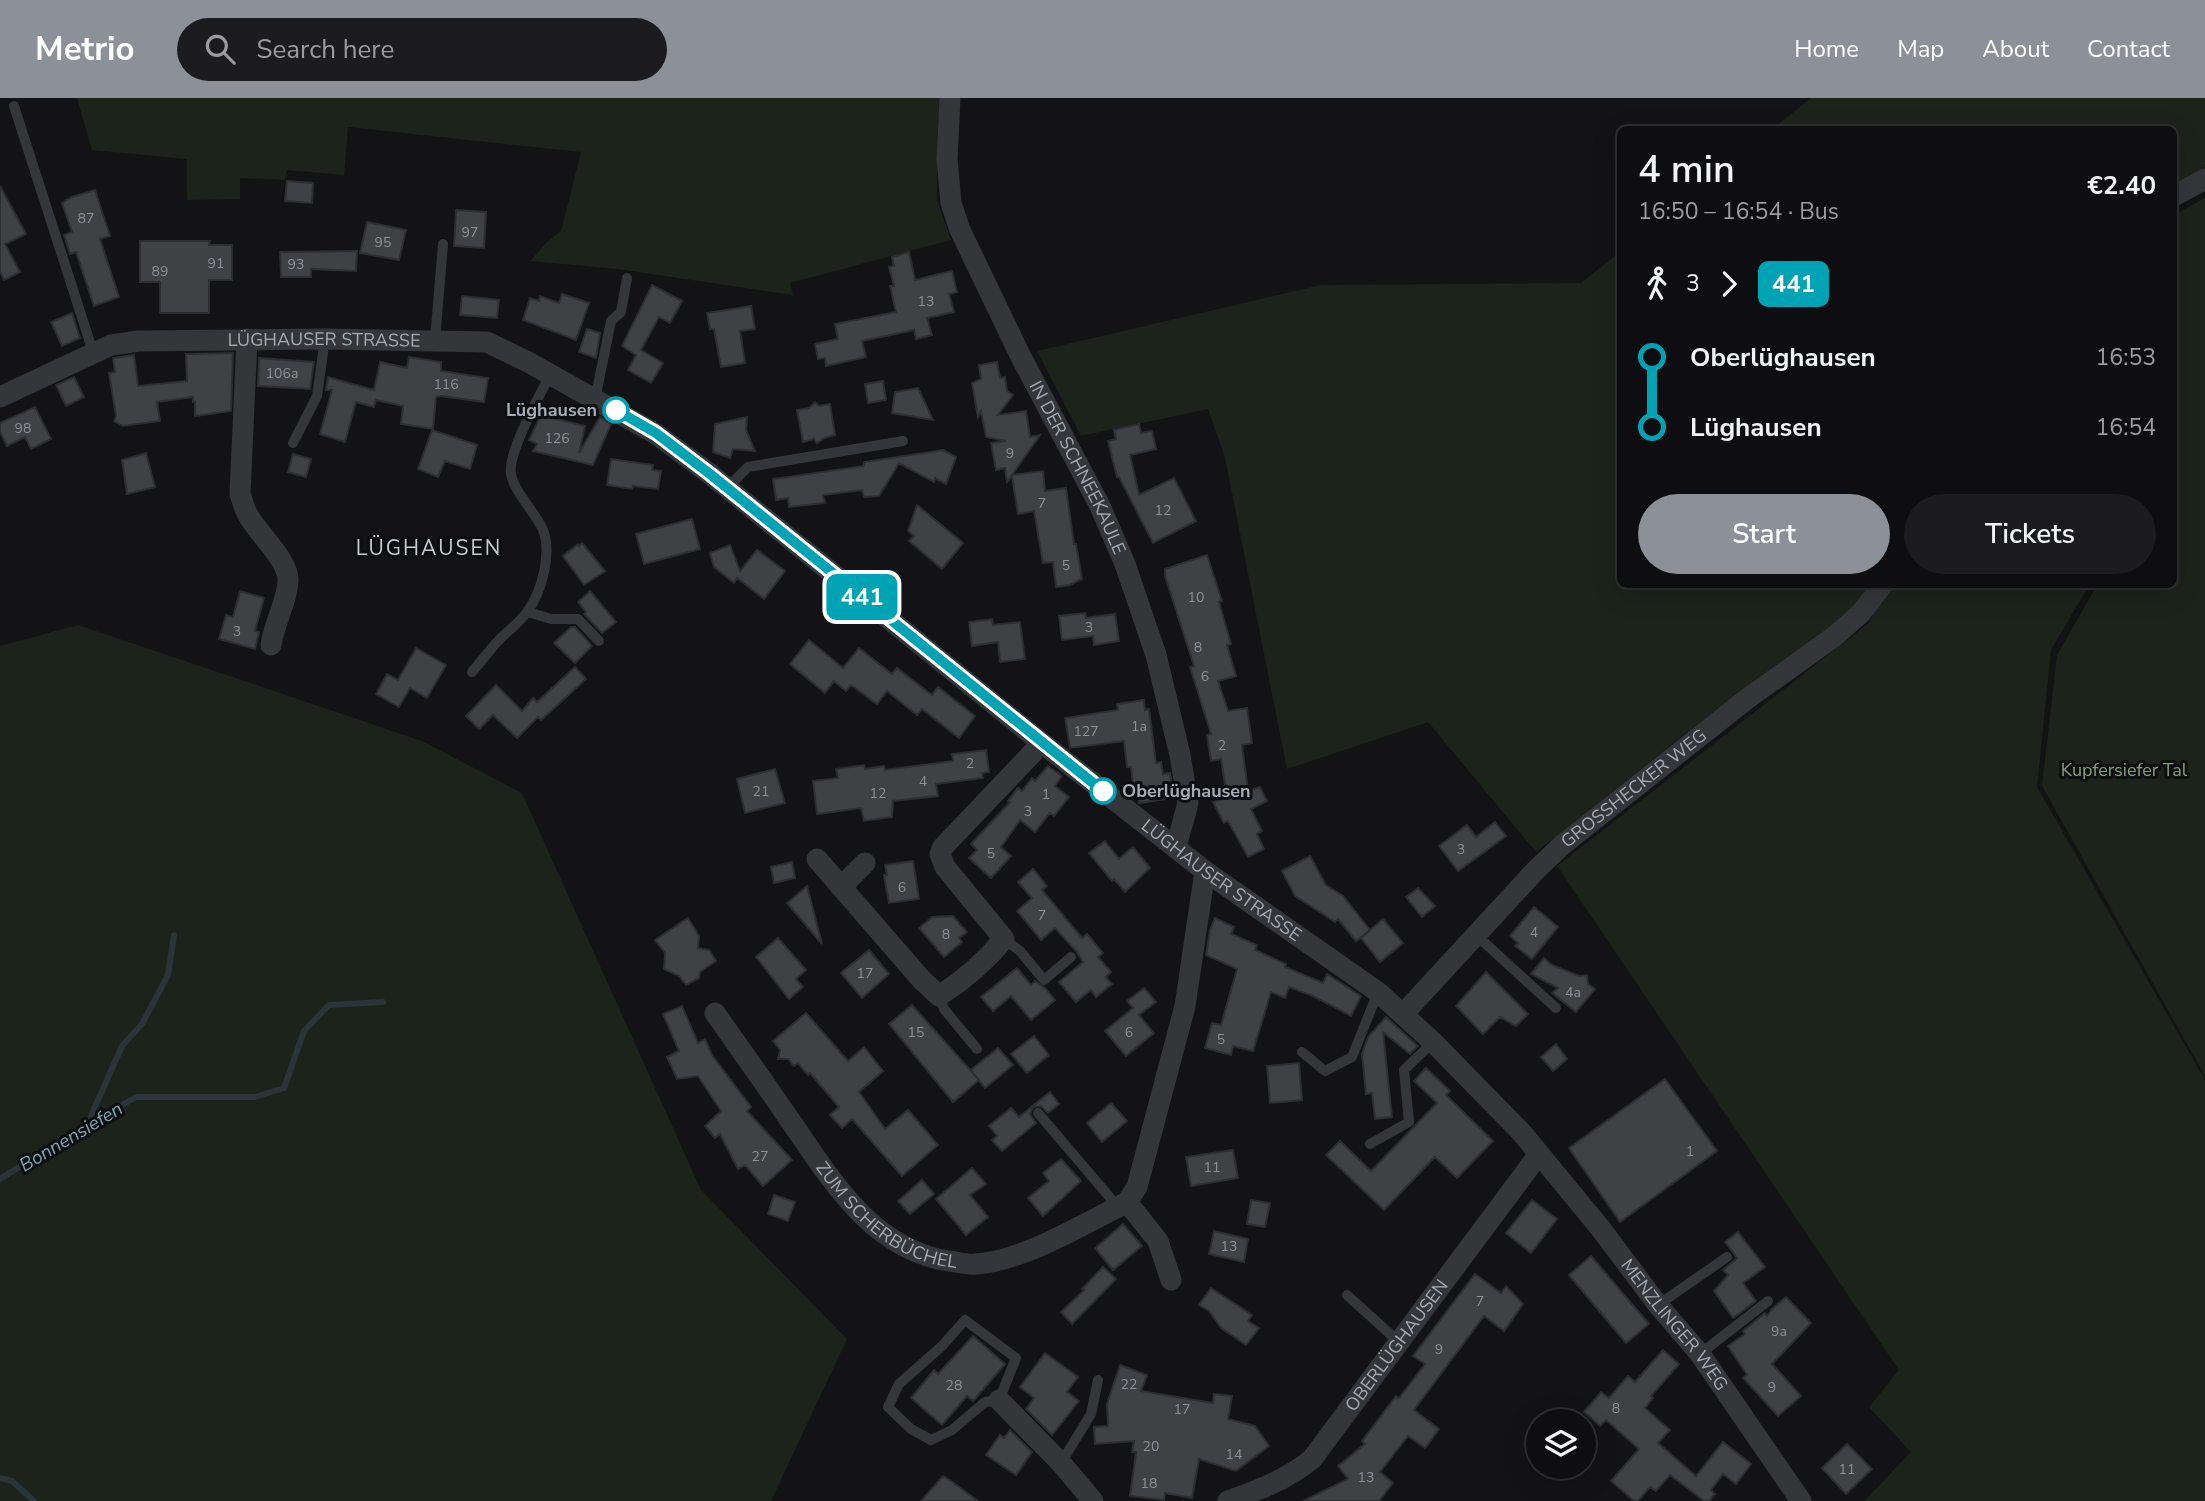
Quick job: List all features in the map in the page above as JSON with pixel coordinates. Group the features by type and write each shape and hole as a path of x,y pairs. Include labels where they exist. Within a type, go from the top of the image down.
{"street":[{"name":"IN DER SCHNEEKAULE","path":"950,98 947,159 951,203 960,230 1021,357 1100,506 1125,564 1156,655 1180,755 1188,803 1177,847"},
{"path":"2177,194 2205,179"},
{"path":"247,339 240,494 247,514 289,576 271,645"},
{"name":"LÜGHAUSER STRASSE","path":"0,397 93,352 111,345 139,341 325,339 487,342 656,433 1205,871 1404,1013 1522,1133 1539,1154"},
{"name":"GROSSHECKER WEG","path":"1404,1013 1562,845 1747,699 1835,636 1861,613 1880,588"},
{"path":"817,859 921,979 939,996 988,958 1004,939 945,867 940,854 943,847 1042,743"},
{"path":"841,887 865,863"},
{"path":"1171,1280 1158,1241 1122,1204 1137,1187 1185,1006 1205,871"},
{"name":"ZUM SCHERBÜCHEL","path":"715,1013 828,1175 867,1220 902,1247 935,1259 974,1264 1007,1259 1122,1204"},
{"name":"MENZLINGER WEG","path":"1539,1154 1700,1354 1801,1501"},
{"name":"OBERLÜGHAUSEN","path":"1228,1501 1268,1487 1296,1472 1312,1459 1539,1154"},
{"path":"999,1399 1061,1463 1093,1501"}],"lane":[{"path":"14,106 93,352"},
{"path":"435,340 443,244"},
{"path":"595,400 611,321 621,312 627,278"},
{"path":"293,443 317,396 325,339"},
{"path":"472,672 497,642 528,612 548,555 547,541 540,525 511,475 511,462 550,374"},
{"path":"727,488 748,467 903,441"},
{"path":"528,612 551,619 578,619 599,641"},
{"path":"1476,935 1556,1008"},
{"path":"1004,939 1020,951 1044,980 1071,957"},
{"path":"1302,1052 1325,1071 1352,1057 1378,992"},
{"path":"939,996 944,1009 977,1049"},
{"path":"1370,1144 1409,1122 1404,1070 1433,1042"},
{"path":"1038,1113 1122,1204"},
{"path":"1658,1305 1727,1257"},
{"path":"1347,1295 1400,1343"},
{"path":"1700,1354 1768,1301"},
{"path":"965,1320 1016,1358 999,1399 985,1402 952,1430 931,1440 911,1429 888,1407 899,1384 942,1346 965,1320"},
{"path":"1061,1463 1091,1414 1098,1380"}],"green space":[{"path":"77,98 940,98 937,200 951,240 790,283 793,295 618,269 530,261 561,231 581,152 348,127 344,175 287,170 285,180 240,178 240,199 187,200 187,159 92,150"},
{"path":"1811,98 2205,98 2205,167 2177,182 2177,126 1776,126"},
{"name":"Kupfersiefer Tal","path":"2205,198 2205,1076 2042,786 2057,655 2095,588 2177,588 2177,213"},
{"path":"1617,254 1617,588 1867,588 1852,615 1682,736 1536,852 1428,722 1287,769 1225,458 1208,409 1081,436 1037,351 1321,285 1581,283"},
{"path":"1886,588 2087,588 2051,650 2037,787 2205,1080 2205,1501 1864,1501 1911,1452 1869,1407 1899,1370 1557,866 1869,623"},
{"path":"78,625 422,741 522,793 701,1190 847,1339 771,1501 0,1501 0,646"}],"building":[{"path":"287,181 313,183 312,203 285,201"},
{"path":"0,186 26,234 5,244 20,272 4,280 0,271"},
{"path":"95,190 110,236 100,239 119,297 94,306 76,252 70,254 64,235 72,232 62,203"},
{"path":"456,210 486,212 484,248 454,246"},
{"path":"367,222 406,230 399,260 360,253"},
{"path":"140,241 210,241 209,245 232,245 232,280 209,280 209,313 160,313 160,282 140,282"},
{"path":"357,251 356,271 311,269 311,277 281,277 280,252"},
{"path":"909,252 915,280 952,271 957,292 949,294 954,312 927,318 932,335 916,339 914,330 862,341 866,357 826,366 825,358 818,359 815,344 838,339 835,324 896,312 889,267 894,266 892,257"},
{"path":"652,285 682,301 670,323 659,317 641,350 663,363 651,383 628,370 636,355 622,346"},
{"path":"562,294 589,303 576,340 523,320 530,298 539,301 540,296 559,303"},
{"path":"462,296 499,300 497,318 460,315"},
{"path":"751,306 755,329 740,331 745,363 721,367 714,329 710,329 707,313"},
{"path":"72,313 80,338 62,346 51,322"},
{"path":"587,329 600,333 596,358 579,352"},
{"path":"233,353 231,411 195,416 193,397 157,402 160,421 123,426 114,421 116,416 109,373 115,372 113,358 134,355 138,386 187,381 186,354"},
{"path":"409,357 441,362 441,371 488,378 484,402 436,397 433,429 401,424 403,406 376,400 374,407 356,402 345,442 320,434 332,390 326,390 328,377 374,390 380,362 407,368"},
{"path":"259,358 314,362 310,389 258,386"},
{"path":"997,362 1000,378 1005,377 1007,391 1013,395 998,415 1026,411 1030,437 1040,435 1012,475 1043,471 1045,491 1066,488 1082,579 1070,585 1056,587 1053,562 1043,563 1034,511 1018,514 1012,476 1007,482 1005,468 996,470 991,443 1006,441 986,437 981,411 978,417 972,383 981,379 979,365"},
{"path":"74,377 84,397 66,406 56,385"},
{"path":"883,381 886,400 868,403 865,384"},
{"path":"918,388 933,420 892,413 895,392"},
{"path":"815,402 819,406 830,404 835,435 817,443 814,439 803,442 797,410 809,408"},
{"path":"35,407 51,439 31,449 25,437 7,446 0,432 0,423"},
{"path":"541,415 585,426 579,453 600,417 611,424 593,465 533,451 537,444 529,440"},
{"path":"747,417 746,430 755,451 733,449 730,458 713,452 715,424"},
{"path":"1139,424 1141,433 1152,431 1156,449 1130,455 1139,495 1174,478 1196,521 1153,543 1117,477 1108,441 1116,439 1114,430"},
{"path":"432,430 477,445 470,469 445,461 438,477 418,469"},
{"path":"943,450 956,457 946,484 935,478 934,482 899,463 879,496 864,497 862,490 823,495 825,503 789,507 788,498 776,500 773,479 864,466 864,462"},
{"path":"146,453 155,487 127,494 122,460"},
{"path":"293,454 311,459 306,477 288,472"},
{"path":"611,459 653,465 652,470 661,471 658,489 607,485"},
{"path":"917,505 963,543 942,569 909,541 914,536 908,531"},
{"path":"692,519 700,549 644,564 636,534"},
{"path":"582,543 605,571 584,585 563,556"},
{"path":"730,545 740,571 757,550 785,571 764,599 737,578 734,583 714,567 710,553"},
{"path":"1207,555 1222,601 1219,602 1231,644 1227,645 1236,676 1218,681 1228,711 1247,708 1252,743 1242,745 1248,791 1260,787 1267,801 1251,809 1262,831 1257,834 1264,849 1248,857 1228,821 1224,823 1213,802 1227,798 1221,759 1211,761 1207,735 1211,734 1190,667 1194,666 1165,576 1165,569"},
{"path":"240,591 264,598 255,631 259,632 255,649 219,639 226,615 233,617"},
{"path":"590,591 616,622 602,633 584,614 586,612 578,602"},
{"path":"1085,613 1086,618 1115,614 1119,641 1094,645 1093,636 1062,640 1059,616"},
{"path":"992,619 993,625 1020,622 1025,659 1000,662 998,642 972,646 969,622"},
{"path":"571,627 575,627 592,646 575,663 554,643"},
{"path":"809,640 843,668 859,648 892,674 897,668 932,695 938,687 975,716 959,738 922,709 917,715 887,691 877,704 851,685 846,691 834,681 825,693 790,664"},
{"path":"416,648 446,665 427,698 410,688 399,707 376,694 387,674 398,680"},
{"path":"575,667 586,679 541,720 538,717 517,738 493,715 479,729 466,716 496,685 522,711 533,698 537,702"},
{"path":"1144,700 1145,710 1149,709 1156,763 1161,762 1163,774 1170,773 1172,786 1165,788 1167,799 1139,803 1138,794 1134,795 1131,767 1127,767 1124,741 1070,748 1065,718 1118,710 1117,704"},
{"path":"986,750 989,772 982,773 983,778 936,784 938,796 893,801 892,817 864,821 861,808 817,814 813,781 838,778 836,769 864,765 865,769 884,766 885,770 953,761 952,754"},
{"path":"1048,766 1062,776 1055,786 1069,797 1054,816 1050,813 1035,832 1020,820 1001,847 1011,856 991,878 969,858 977,850 971,844 1010,802 1008,801 1018,788 1022,791 1032,778 1035,781"},
{"path":"775,769 785,803 745,813 737,779"},
{"path":"1495,822 1506,836 1458,871 1439,846 1467,825 1476,837"},
{"path":"1105,841 1119,859 1133,847 1150,868 1125,892 1089,853"},
{"path":"1310,856 1326,885 1343,896 1370,930 1356,941 1338,919 1335,922 1295,896 1282,871"},
{"path":"913,861 919,899 889,903 885,865"},
{"path":"792,862 795,878 774,883 771,867"},
{"path":"1033,869 1047,886 1042,890 1082,938 1087,934 1103,953 1098,957 1111,972 1106,977 1112,984 1096,997 1091,990 1076,1002 1059,982 1083,962 1077,952 1055,928 1041,940 1017,911 1032,898 1018,882"},
{"path":"807,886 822,944 787,903"},
{"path":"1418,888 1435,906 1422,917 1406,897"},
{"path":"1534,907 1558,927 1532,959 1515,946 1518,943 1510,936"},
{"path":"953,916 967,932 959,938 962,942 944,957 919,928 932,917"},
{"path":"688,918 699,936 698,948 709,950 716,961 700,972 699,978 686,985 679,976 664,969 665,953 655,940"},
{"path":"1215,918 1234,927 1231,934 1257,945 1255,950 1286,964 1285,967 1323,983 1327,974 1361,996 1351,1016 1289,987 1285,998 1271,992 1253,1051 1233,1046 1231,1055 1205,1048 1212,1023 1221,1025 1237,969 1206,955"},
{"path":"1383,919 1403,943 1380,962 1361,938"},
{"path":"778,938 806,970 796,979 803,987 789,999 756,957"},
{"path":"869,950 889,974 862,998 841,973"},
{"path":"1544,958 1552,965 1579,976 1587,975 1588,984 1595,989 1576,1012 1552,993 1558,988 1531,974"},
{"path":"1017,968 1031,985 1035,981 1055,1000 1031,1020 1011,996 993,1011 981,997"},
{"path":"1486,972 1528,1014 1516,1026 1500,1017 1483,1034 1456,1006"},
{"path":"1144,988 1156,1002 1139,1015 1154,1033 1126,1056 1105,1031 1133,1008 1127,1001"},
{"path":"912,1005 979,1080 953,1102 889,1024"},
{"path":"682,1006 698,1043 705,1039 712,1055 751,1107 747,1111 792,1160 763,1186 745,1165 738,1169 720,1134 715,1138 705,1126 721,1111 698,1076 677,1079 667,1057 679,1051 663,1014"},
{"path":"806,1013 848,1061 864,1047 883,1071 859,1092 885,1129 908,1110 938,1145 902,1176 852,1119 842,1128 830,1115 839,1107 810,1073 808,1075 798,1063 794,1066 788,1059 778,1059 780,1050 773,1041"},
{"path":"1386,1017 1418,1046 1410,1054 1383,1032 1392,1117 1375,1119 1372,1093 1366,1094 1362,1054 1368,1037"},
{"path":"1034,1036 1049,1055 1027,1073 1011,1054"},
{"path":"1556,1044 1567,1059 1553,1071 1541,1057"},
{"path":"998,1048 1013,1065 985,1088 971,1070"},
{"path":"1299,1063 1302,1100 1270,1103 1267,1066"},
{"path":"1426,1068 1450,1091 1446,1095 1493,1141 1457,1178 1435,1157 1384,1210 1326,1155 1340,1141 1371,1171 1437,1103 1414,1081"},
{"path":"1665,1079 1717,1151 1620,1222 1569,1148"},
{"path":"1050,1092 1059,1104 1048,1113 1041,1106 1033,1107 1030,1114 1036,1123 1002,1151 992,1140 997,1136 989,1126 1011,1108 1019,1117"},
{"path":"1111,1103 1127,1121 1102,1142 1087,1123"},
{"path":"1233,1150 1238,1178 1191,1186 1186,1157"},
{"path":"1061,1159 1081,1181 1043,1216 1028,1198 1049,1181 1043,1173"},
{"path":"972,1168 986,1184 970,1195 988,1217 966,1235 936,1199"},
{"path":"922,1180 934,1194 910,1214 898,1201"},
{"path":"774,1195 795,1202 788,1221 768,1214"},
{"path":"1251,1200 1270,1203 1265,1227 1247,1224"},
{"path":"1532,1200 1557,1219 1531,1253 1506,1233"},
{"path":"1123,1224 1142,1246 1113,1270 1095,1248"},
{"path":"1214,1231 1248,1239 1244,1262 1209,1254"},
{"path":"1738,1232 1765,1267 1743,1283 1756,1301 1733,1318 1714,1291 1728,1275 1723,1270 1737,1258 1725,1242"},
{"path":"1591,1256 1649,1324 1626,1343 1569,1275"},
{"path":"1103,1267 1116,1279 1072,1324 1061,1312"},
{"path":"1475,1274 1501,1293 1506,1286 1523,1304 1504,1331 1484,1316 1414,1410 1439,1429 1425,1448 1408,1436 1380,1472 1393,1483 1379,1501 1303,1501 1348,1479 1338,1466 1365,1444 1362,1441 1396,1396 1399,1398 1425,1364 1413,1356"},
{"path":"1211,1288 1252,1315 1248,1321 1259,1328 1246,1345 1221,1328 1209,1311 1199,1305"},
{"path":"1786,1297 1811,1323 1772,1364 1801,1396 1778,1416 1743,1378 1747,1375 1728,1346 1745,1334 1743,1331 1765,1313 1767,1316"},
{"path":"973,1336 1005,1364 973,1401 967,1396 942,1425 911,1398 934,1370 938,1374"},
{"path":"1663,1350 1679,1364 1651,1396 1653,1398 1645,1408 1670,1430 1658,1443 1696,1476 1723,1442 1751,1464 1736,1484 1723,1474 1711,1490 1715,1494 1709,1501 1704,1501 1670,1475 1656,1491 1650,1487 1638,1501 1634,1501 1611,1481 1639,1449 1606,1420 1600,1426 1596,1422 1596,1409 1587,1409 1601,1392 1609,1398 1628,1376 1635,1382"},
{"path":"1045,1353 1078,1377 1067,1392 1079,1401 1052,1435 1026,1409 1034,1398 1020,1387"},
{"path":"1120,1365 1147,1375 1141,1391 1213,1403 1214,1394 1232,1396 1228,1419 1255,1426 1269,1446 1236,1471 1199,1459 1192,1498 1165,1493 1164,1500 1130,1496 1136,1452 1132,1452 1134,1441 1095,1444 1094,1427 1108,1426 1107,1404"},
{"path":"1010,1430 1032,1452 1016,1475 986,1455 1000,1435 1004,1438"},
{"path":"1847,1444 1872,1469 1846,1494 1822,1468"},
{"path":"943,1476 954,1483 978,1501 921,1501"}],"waterway":[{"path":"87,1125 122,1046 142,1024 168,975 174,935"},
{"name":"Bonnensiefen","path":"0,1179 136,1097 255,1097 284,1088 304,1031 329,1005 383,1002"},
{"path":"0,1478 12,1481 34,1501"}],"bus line":[{"name":"441","path":"616,410 656,433 710,474 1103,791"}],"place":[{"name":"Lüghausen","path":"616,410"},
{"name":"Oberlüghausen","path":"1103,791"}],"district":[{"name":"LÜGHAUSEN","path":"429,548"}]}
